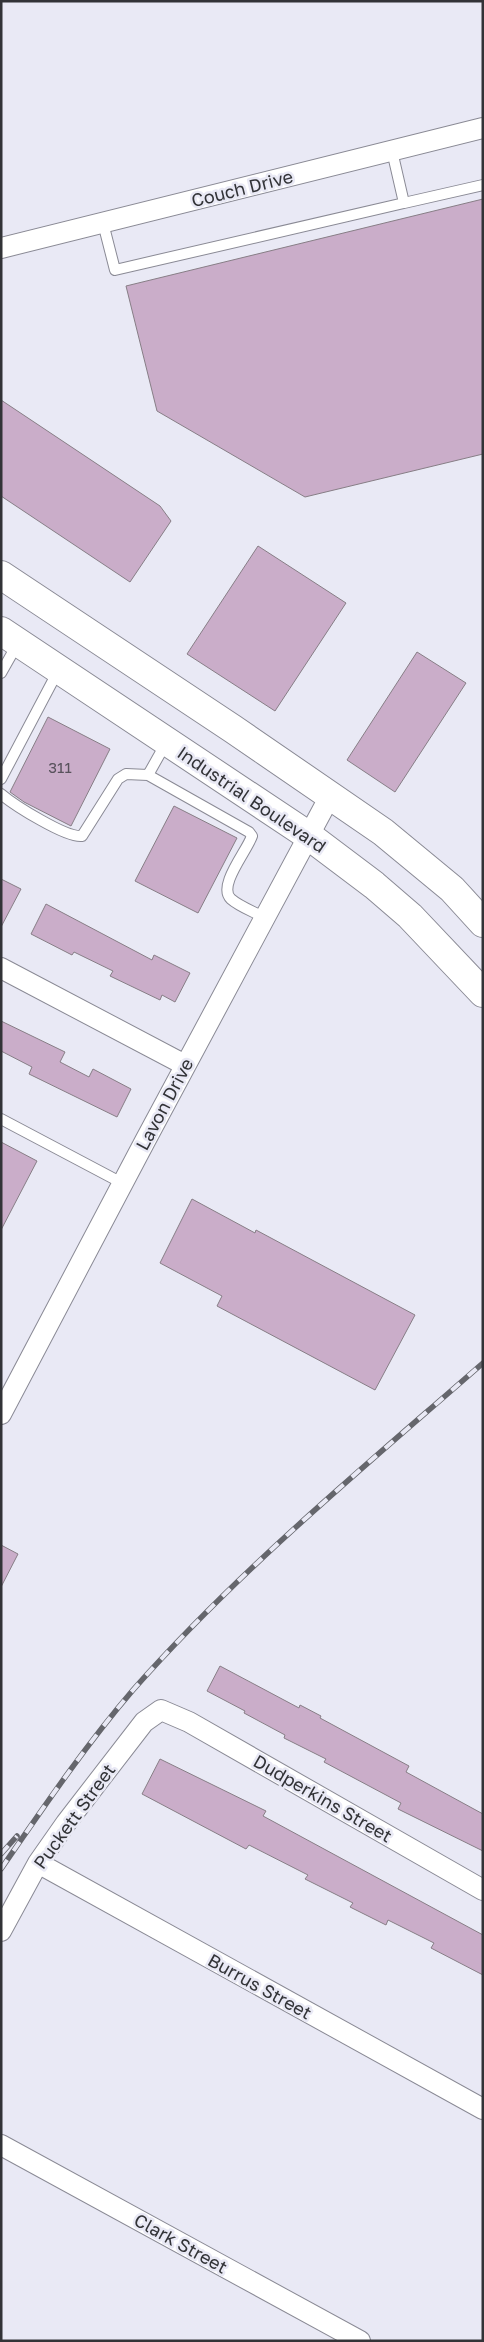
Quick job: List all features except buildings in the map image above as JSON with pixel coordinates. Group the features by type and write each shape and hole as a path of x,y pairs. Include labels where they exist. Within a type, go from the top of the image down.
{"main road":[{"path":"1,575 383,832 452,889 483,923"},
{"name":"Industrial Boulevard","path":"10,636 309,836 374,885 410,916 483,993"}],"street":[{"name":"Couch Drive","path":"1,248 483,128"},
{"name":"Lavon Drive","path":"1,1414 122,1183 330,796"},
{"path":"1,968 185,1065"},
{"name":"Puckett Street","path":"1,1931 38,1864 66,1822 144,1722 161,1710"},
{"name":"Dudperkins Street","path":"161,1710 189,1722 483,1890"},
{"name":"Burrus Street","path":"38,1864 483,2109"},
{"name":"Clark Street","path":"1,2145 360,2341"}],"lane":[{"path":"392,151 404,203"},
{"path":"103,223 115,270 483,184"},
{"path":"1,674 10,636"},
{"path":"1,779 59,669"},
{"path":"148,774 167,741"},
{"path":"1,794 23,810 70,834 82,836 118,779 126,774 148,774 249,832 252,836 250,844 227,883 226,892 230,898 265,918"},
{"path":"1,1119 122,1183"}],"railway":[{"path":"1,1869 98,1733 133,1690 174,1646 259,1561 347,1481 483,1363"},
{"path":"1,1854 17,1836"}]}
